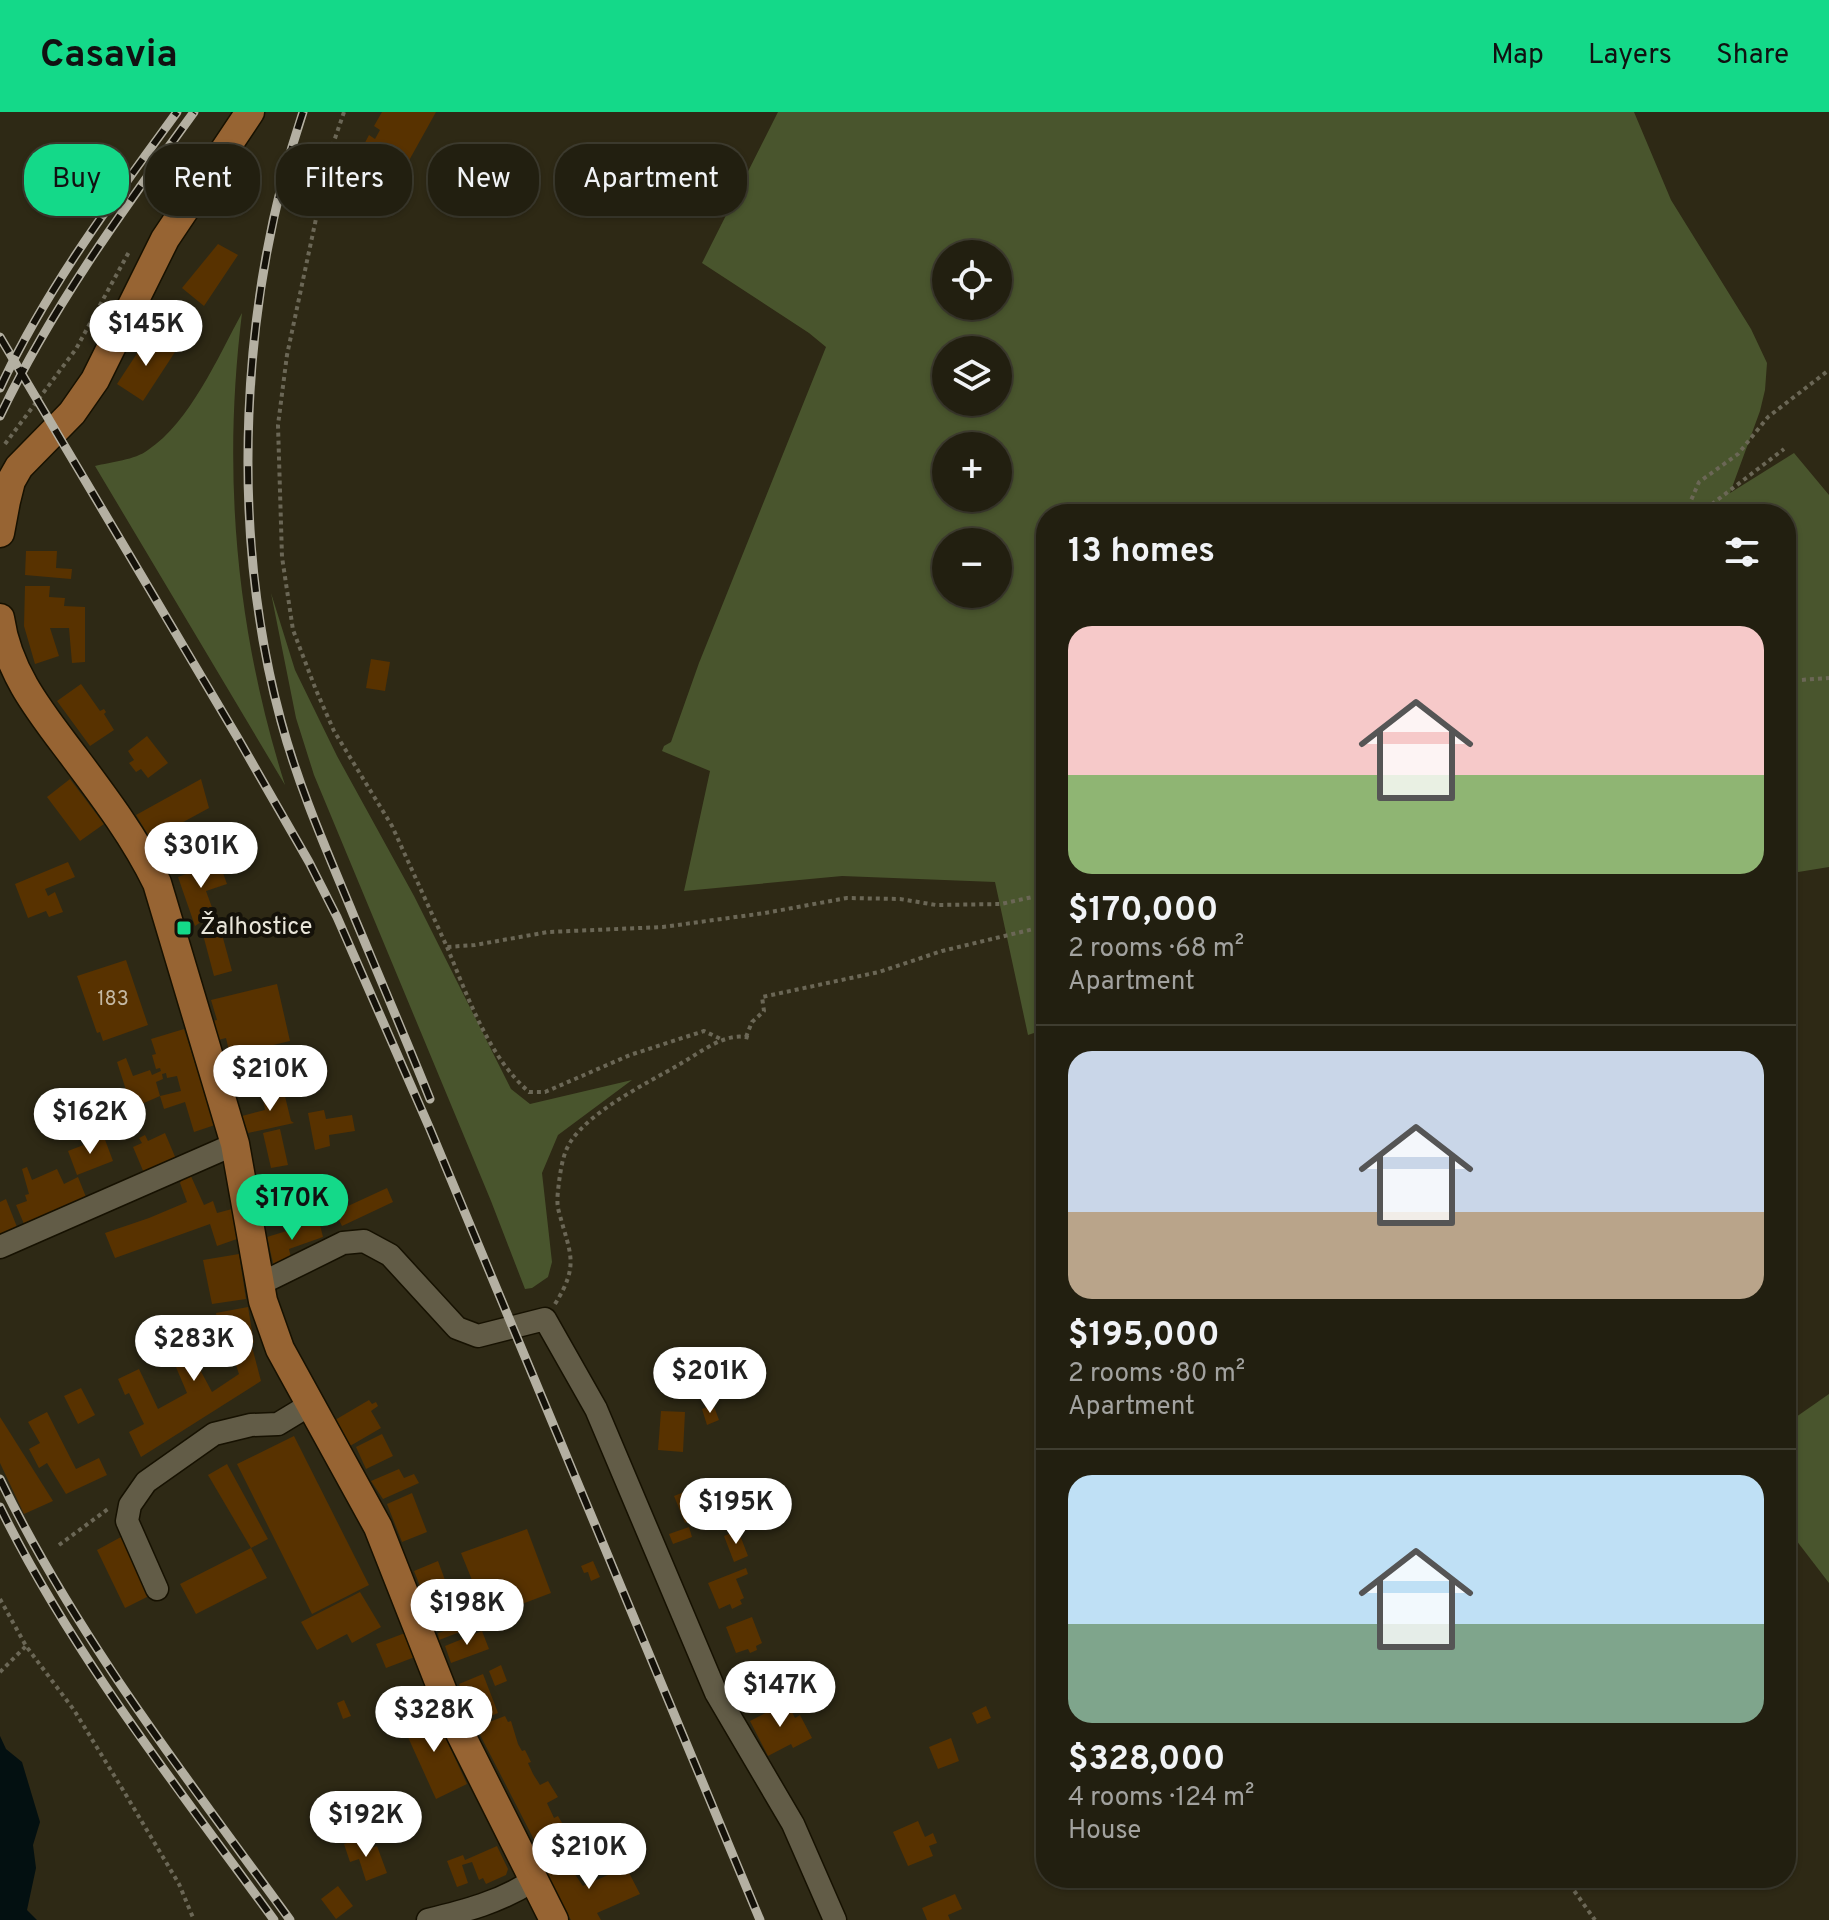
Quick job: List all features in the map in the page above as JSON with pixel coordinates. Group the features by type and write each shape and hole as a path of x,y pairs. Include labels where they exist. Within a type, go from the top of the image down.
{"main road":[{"path":"0,533 11,481 19,467 72,413 95,380 165,239 250,112"},
{"path":"0,618 8,650 26,693 114,810 157,883 235,1144 260,1284 280,1349 378,1527 456,1725 554,1920"}],"street":[{"path":"0,1247 235,1144"},
{"path":"260,1284 343,1243 364,1241 390,1255 457,1328 478,1336 545,1319 596,1409 716,1693 793,1824 835,1920"},
{"path":"157,1589 127,1521 130,1505 146,1482 214,1434 251,1425 278,1424 311,1404"},
{"path":"428,1920 512,1894 532,1881"}],"path":[{"path":"344,112 330,153 287,355 278,425 282,557 293,630 316,690 334,731 392,826 476,1016 512,1077 529,1092 545,1092 630,1055 704,1031 723,1040"},
{"path":"3,448 76,349 137,239"},
{"path":"1689,504 1699,482 1738,454 1768,417 1829,370"},
{"path":"1712,504 1784,449"},
{"path":"1796,680 1829,678"},
{"path":"447,947 548,932 663,927 847,898 900,899 936,905 1001,904 1036,896"},
{"path":"746,1037 752,1022 764,1011 762,997 879,972 942,951 1036,928"},
{"path":"545,1319 567,1284 572,1266 557,1208 563,1157 571,1141 590,1120 723,1040 752,1039"},
{"path":"59,1545 108,1509"},
{"path":"0,1599 26,1646 74,1710 115,1776 179,1884 194,1920"},
{"path":"0,1672 26,1646"},
{"path":"1572,1888 1595,1920"}],"green space":[{"path":"778,112 1634,112 1671,200 1751,329 1767,363 1760,411 1730,493 1794,453 1829,495 1829,867 1796,872 1796,504 1036,504 1036,1032 1028,1035 995,882 842,876 684,891 710,771 662,751 671,742 699,663 826,347 702,263 726,216 747,216 747,174"},
{"path":"242,313 233,433 238,552 255,669 285,785 95,466 136,456 163,438 202,388"},
{"path":"271,593 295,670 511,1089 530,1104 632,1080 558,1135 542,1173 552,1262 548,1277 532,1288 525,1289 314,775 296,718"},
{"path":"1829,1394 1829,1583 1796,1540 1796,1417"}],"shaded area":[{"path":"0,1736 6,1749 22,1762 40,1822 33,1845 36,1868 27,1910 37,1920 0,1920"}],"building":[{"path":"382,112 436,112 412,155 412,144 364,144 369,135 375,139 380,130 374,126"},
{"path":"218,244 238,255 204,306 182,288"},
{"path":"170,302 201,327 184,348 153,324"},
{"path":"149,335 175,352 143,401 117,384"},
{"path":"26,551 57,551 56,568 72,569 71,579 25,575"},
{"path":"25,586 50,586 49,597 65,598 64,606 85,607 85,662 72,663 69,628 50,628 59,656 35,664 24,626"},
{"path":"371,659 390,662 385,691 366,688"},
{"path":"81,684 100,711 104,709 114,730 90,746 57,701"},
{"path":"147,736 168,763 148,778 141,769 136,772 129,763 134,760 128,751"},
{"path":"70,779 104,824 80,841 47,797"},
{"path":"201,779 209,808 176,826 193,857 169,869 136,815"},
{"path":"68,862 75,877 45,889 48,896 55,892 63,912 49,917 46,911 28,918 15,884"},
{"path":"219,862 227,884 206,891 214,913 195,926 178,877"},
{"path":"217,916 232,971 214,976 201,927"},
{"path":"126,960 148,1025 103,1041 100,1032 97,1033 77,976"},
{"path":"277,984 290,1041 230,1055 226,1038 218,1040 212,1021 217,1020 211,1000"},
{"path":"184,1029 215,1125 194,1132 185,1102 164,1109 160,1096 128,1110 121,1096 127,1093 117,1062 126,1058 133,1076 150,1070 152,1075 161,1071 160,1068 156,1069 152,1055 156,1054 151,1039","holes":["166,1073 167,1078 177,1076 181,1091 160,1096 156,1082 163,1079 162,1074"]},
{"path":"257,1074 259,1087 249,1089 248,1085 240,1086 238,1078"},
{"path":"283,1088 294,1123 248,1133 242,1116 265,1110 263,1099 270,1097 268,1091"},
{"path":"324,1110 326,1119 352,1115 355,1131 329,1135 330,1146 315,1150 308,1113"},
{"path":"280,1129 288,1165 271,1168 263,1133"},
{"path":"165,1133 176,1159 144,1173 133,1147 142,1143 139,1138 145,1135 148,1141"},
{"path":"104,1137 113,1161 77,1175 68,1151"},
{"path":"27,1167 32,1180 57,1169 64,1184 78,1177 86,1197 24,1224 16,1205 27,1201 25,1195 29,1194 22,1169"},
{"path":"190,1174 204,1205 213,1201 217,1213 232,1209 237,1239 217,1246 210,1224 115,1258 105,1233 187,1202 180,1183 183,1176"},
{"path":"299,1175 304,1204 262,1213 256,1182"},
{"path":"387,1188 393,1202 342,1226 335,1212"},
{"path":"6,1199 17,1227 0,1234 0,1202"},
{"path":"319,1221 323,1237 289,1249 292,1262 274,1267 267,1237"},
{"path":"239,1254 246,1299 212,1304 203,1260"},
{"path":"248,1307 254,1343 251,1343 261,1381 141,1457 129,1432 144,1424 129,1393 125,1395 118,1379 139,1369 158,1409 187,1393 167,1346 185,1338 214,1335 221,1360 197,1364 212,1392 239,1374 233,1356 228,1357 227,1352 232,1351 229,1332 220,1333 216,1313"},
{"path":"81,1388 95,1415 78,1424 64,1396"},
{"path":"369,1400 378,1406 371,1411 381,1428 350,1446 335,1420"},
{"path":"713,1404 719,1420 707,1425 702,1409"},
{"path":"661,1411 685,1412 683,1452 658,1450"},
{"path":"47,1412 76,1469 99,1458 107,1475 66,1494 47,1463 39,1468 29,1449 40,1443 28,1422"},
{"path":"0,1417 53,1501 24,1514 0,1463"},
{"path":"382,1434 393,1456 366,1469 356,1447"},
{"path":"294,1436 369,1585 312,1614 237,1464"},
{"path":"227,1464 268,1539 251,1548 208,1475"},
{"path":"399,1469 404,1478 414,1474 419,1483 383,1499 371,1481"},
{"path":"699,1486 709,1513 685,1523 674,1496"},
{"path":"412,1493 427,1532 402,1542 387,1504"},
{"path":"689,1527 692,1537 673,1544 669,1534"},
{"path":"527,1529 551,1593 487,1617 461,1553"},
{"path":"738,1530 748,1556 734,1562 724,1536"},
{"path":"121,1537 151,1595 125,1608 97,1550"},
{"path":"251,1548 267,1578 196,1614 180,1584"},
{"path":"438,1561 452,1599 445,1601 451,1618 435,1624 414,1571"},
{"path":"593,1561 600,1577 591,1581 588,1572 584,1573 581,1566"},
{"path":"746,1568 748,1574 736,1579 744,1598 740,1600 742,1604 732,1609 730,1604 719,1609 708,1583"},
{"path":"360,1592 381,1627 352,1643 347,1634 317,1650 301,1622"},
{"path":"470,1596 481,1624 439,1640 438,1633 466,1624 464,1598"},
{"path":"752,1617 762,1643 750,1653 748,1649 736,1653 726,1627"},
{"path":"482,1631 489,1649 451,1663 445,1646"},
{"path":"405,1633 415,1657 386,1668 376,1644"},
{"path":"501,1665 507,1681 495,1686 489,1671"},
{"path":"483,1674 498,1713 474,1723 459,1684"},
{"path":"344,1700 351,1716 343,1719 337,1703"},
{"path":"787,1702 795,1718 800,1715 812,1738 768,1756 750,1721"},
{"path":"986,1706 991,1718 977,1724 972,1713"},
{"path":"432,1709 467,1784 436,1799 402,1724"},
{"path":"505,1716 508,1722 511,1721 518,1744 522,1751 525,1750 540,1785 548,1781 558,1797 547,1803 554,1818 558,1816 569,1835 565,1837 570,1847 545,1861 476,1727"},
{"path":"951,1738 959,1761 938,1769 929,1747"},
{"path":"918,1821 925,1837 933,1833 937,1843 929,1846 933,1856 908,1866 893,1832"},
{"path":"362,1838 366,1850 377,1846 387,1873 366,1881 359,1859 350,1862 344,1844"},
{"path":"497,1846 508,1869 506,1875 486,1884 483,1878 479,1880 472,1862 462,1865 468,1883 457,1887 447,1861 463,1855 465,1860"},
{"path":"563,1857 583,1886 626,1867 640,1894 597,1913 601,1920 571,1920 542,1868"},
{"path":"338,1886 353,1906 336,1919 321,1899"},
{"path":"955,1894 962,1909 948,1915 950,1920 927,1920 922,1908"}],"railway":[{"path":"0,388 59,280 177,112"},
{"path":"0,416 66,298 194,112"},
{"path":"303,112 282,184 266,259 255,337 249,415 248,494 254,571 264,647 296,771 430,1099"},
{"path":"0,337 239,740 337,917 430,1129 760,1920"},
{"path":"0,1479 30,1538 98,1651 290,1920"},
{"path":"0,1507 29,1562 93,1667 274,1920"}],"place":[{"name":"Žalhostice","path":"184,928"}]}
